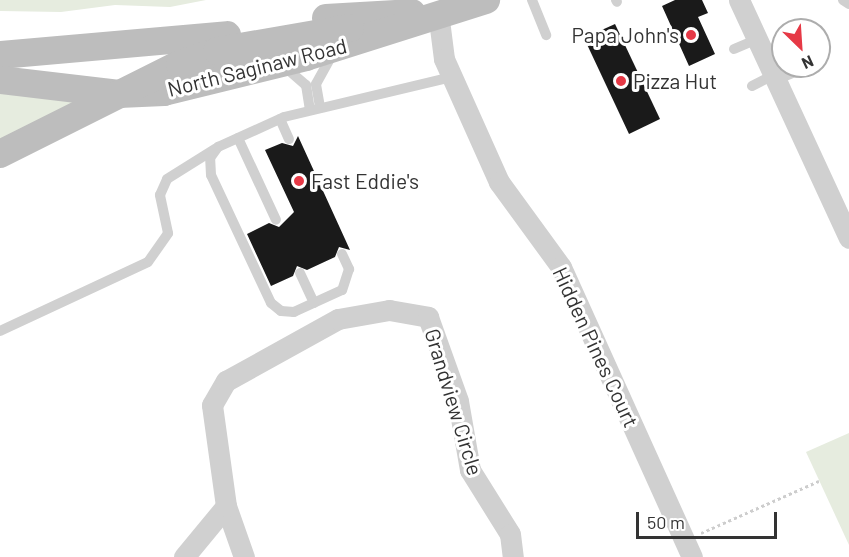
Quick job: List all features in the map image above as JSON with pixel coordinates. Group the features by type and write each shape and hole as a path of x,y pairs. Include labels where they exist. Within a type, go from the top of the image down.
{"main road":[{"name":"North Saginaw Road","path":"0,55 172,42 340,15 486,0"},
{"name":"North Saginaw Road","path":"0,80 119,94 206,84 338,48 436,6"},
{"path":"0,154 119,94 217,51 436,6"}],"street":[{"path":"739,0 771,69"},
{"name":"Hidden Pines Court","path":"436,6 452,77 500,182 561,267 687,549"},
{"path":"775,78 849,238"},
{"name":"Grandview Circle","path":"226,506 212,405 226,381 338,319 389,310 428,317 458,401 470,470 510,534 528,557"},
{"path":"184,557 226,506"},
{"path":"226,506 244,557"},
{"name":"Grandview Circle","path":"510,534 513,557"}],"lane":[{"path":"532,0 546,34"},
{"path":"843,0 849,4"},
{"path":"735,49 757,39"},
{"path":"315,108 316,84 338,48"},
{"path":"280,64 303,80 315,108"},
{"path":"0,332 148,262 168,234 160,195 167,179 218,147 280,119 315,108 452,77"},
{"path":"752,86 775,78"},
{"path":"280,119 289,139"},
{"path":"238,138 276,220"},
{"path":"218,147 210,158 212,175 271,303 294,312 349,283 342,254"},
{"path":"300,273 314,303"}],"path":[{"path":"687,549 819,481"}],"shaded area":[{"path":"0,0 206,0 170,7 115,5 61,12 0,11"},
{"path":"0,93 83,101 0,140"},
{"path":"849,433 849,545 806,452"}],"building":[{"name":"Papa John's","path":"675,0 702,0 708,13 698,17 715,54 689,66 662,6"},
{"name":"Pizza Hut","path":"615,24 660,119 629,134 584,38"},
{"name":"Fast Eddie's","path":"298,136 350,250 339,247 335,257 307,270 297,266 293,276 271,286 247,234 269,223 279,227 294,212 265,150 282,143 293,146"}],"place":[{"name":"Papa John's","path":"691,35"},
{"name":"Pizza Hut","path":"621,81"},
{"name":"Fast Eddie's","path":"299,181"}]}
